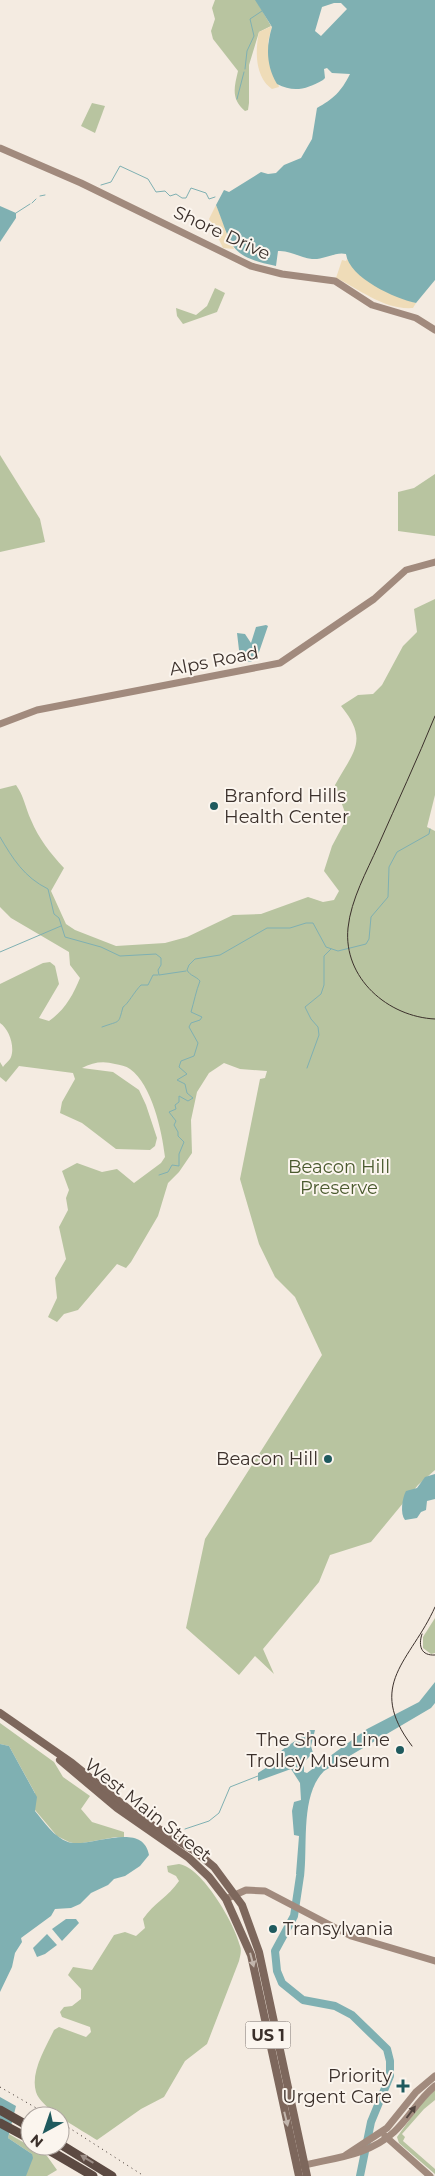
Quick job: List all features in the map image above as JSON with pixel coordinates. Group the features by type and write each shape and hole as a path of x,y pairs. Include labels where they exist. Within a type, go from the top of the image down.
{"highway":[{"path":"0,2110 20,2121"},
{"path":"0,2122 20,2134"},
{"path":"70,2150 112,2176"},
{"path":"59,2156 92,2176"}],"main road":[{"name":"Shore Drive","path":"0,148 81,183 251,266 282,274 334,281 372,305 416,318 435,330"},
{"name":"Alps Road","path":"0,724 37,710 280,663 368,603 406,570 435,562"},
{"name":"West Main Street","path":"0,1713 72,1763 137,1816 206,1859 235,1893"},
{"name":"West Main Street","path":"49,1747 117,1808 194,1862 226,1899"},
{"path":"226,1899 235,1893 254,1889 284,1900 303,1912 351,1936 435,1961"},
{"name":"US 1","path":"235,1893 254,1934 307,2176"},
{"name":"US 1","path":"226,1899 244,1937 254,1970 299,2176"},
{"path":"244,1937 254,1934"},
{"path":"297,2167 369,2149 384,2135 419,2089 435,2076"},
{"path":"346,2155 370,2140 399,2127 419,2100 435,2086"},
{"path":"384,2135 430,2176"}],"green space":[{"path":"215,0 256,0 271,26 259,32 249,65 249,103 248,110 245,111 237,102 235,93 238,71 213,39 211,31 215,19 212,8"},
{"path":"92,103 105,106 95,133 81,126"},
{"path":"215,288 225,293 217,312 183,324 177,316 176,308 196,315 207,306"},
{"path":"0,455 40,519 45,542 0,552"},
{"path":"435,474 435,536 398,531 398,492 414,488"},
{"name":"Beacon Hill Preserve","path":"435,599 435,795 427,827 435,831 435,1470 418,1485 371,1542 330,1555 319,1582 263,1649 274,1674 255,1656 239,1675 186,1628 205,1539 322,1355 295,1297 275,1277 259,1244 240,1179 260,1079 265,1078 267,1071 240,1069 224,1063 209,1073 197,1092 191,1120 192,1153 179,1172 168,1183 158,1216 131,1262 126,1268 117,1264 78,1310 64,1314 57,1322 48,1317 57,1298 55,1278 66,1259 59,1227 68,1210 66,1198 69,1190 62,1171 77,1163 102,1172 117,1169 134,1183 161,1163 165,1157 155,1109 150,1097 138,1076 127,1067 103,1062 90,1064 82,1068 113,1072 139,1090 157,1138 155,1146 150,1150 116,1149 82,1123 60,1113 62,1102 75,1079 73,1073 19,1066 6,1082 0,1077 0,1062 3,1067 10,1058 12,1043 8,1033 0,1023 0,984 43,963 50,962 55,966 59,984 39,1018 49,1021 68,1002 80,978 70,965 69,952 11,918 0,907 0,789 16,785 38,833 64,868 51,891 66,924 75,930 116,946 165,943 187,937 233,915 261,914 308,897 323,902 334,900 339,891 324,871 332,846 347,818 335,785 356,746 355,728 341,706 358,695 373,694 382,685 403,646 417,632 414,609"},
{"path":"435,1618 435,1653 431,1654 423,1648 423,1637"},
{"path":"0,1723 54,1762 63,1777 90,1796 81,1809 92,1822 124,1832 124,1838 116,1837 77,1844 57,1836 35,1810 35,1793 9,1746 0,1744"},
{"path":"179,1864 188,1867 207,1885 232,1924 241,1948 239,1961 207,2044 185,2061 164,2097 141,2109 97,2140 70,2123 70,2106 46,2106 39,2098 35,2084 37,2068 54,2030 59,2027 86,2037 91,2032 90,2027 62,2017 60,2012 64,2007 72,2006 81,1999 81,1989 68,1975 73,1967 92,1970 114,1935 125,1932 136,1936 145,1928 143,1919 179,1881 176,1876 168,1872 167,1866"},
{"path":"435,2090 435,2100 424,2109 402,2134 405,2137 403,2141 435,2169 435,2174 399,2143 397,2137 421,2104"},
{"path":"9,2134 20,2140 20,2146 8,2138"},
{"path":"0,2149 20,2152 20,2156 47,2156 57,2170 47,2176 0,2176"}],"sand":[{"path":"272,26 268,42 279,87 272,89 266,84 259,71 257,47 259,32"},
{"path":"216,205 234,249 223,248 209,219"},
{"path":"347,259 378,286 416,303 413,308 392,306 372,298 336,278 342,260 346,261"}],"water":[{"path":"255,0 435,0 435,280 416,303 386,292 364,279 349,263 346,254 342,253 312,259 278,251 276,266 249,258 234,248 216,205 224,190 229,192 261,172 268,174 276,173 284,165 301,158 312,139 317,108 336,94 350,74 332,73 327,68 324,69 325,78 323,80 306,88 295,89 277,84 273,77 268,56 272,27","holes":["341,3 347,9 321,36 315,31 322,7"]},
{"path":"0,206 16,213 16,218 0,242"},
{"path":"268,626 258,655 251,662 246,661 239,650 237,633 245,634 251,643 256,627"},
{"path":"435,1474 435,1499 427,1501 426,1510 421,1512 417,1518 405,1520 402,1514 402,1506 406,1491 417,1488 425,1477"},
{"path":"435,1682 435,1703 431,1708 324,1771 316,1781 311,1793 306,1821 304,1877 296,1874 299,1836 294,1835 292,1811 294,1802 301,1800 300,1783 291,1769 258,1781 258,1773 272,1764 278,1754 309,1730 315,1730 311,1746 313,1753 304,1762 304,1772 307,1773 367,1729 419,1702"},
{"path":"0,1744 9,1746 37,1797 35,1811 58,1837 68,1842 77,1843 126,1837 137,1839 145,1844 149,1855 140,1866 125,1876 114,1879 108,1885 91,1893 80,1904 71,1908 55,1909 51,1916 21,1938 22,1942 15,1953 12,1967 0,1992"},
{"path":"66,1919 76,1919 79,1923 62,1941 52,1929"},
{"path":"47,1934 57,1945 45,1954 37,1957 33,1948"},
{"path":"0,2097 16,2106 8,2138 20,2146 20,2156 32,2156 33,2158 26,2176 0,2176"}],"waterway":[{"path":"245,69 247,51 254,36 250,19 262,11"},
{"path":"237,99 244,72"},
{"path":"101,185 111,182 120,166 148,179 156,192 165,191 170,196 176,194 186,198 191,188 206,193 209,199 215,197"},
{"path":"40,196 45,195"},
{"path":"32,203 36,199"},
{"path":"16,213 30,204"},
{"path":"159,1175 168,1172 172,1165 179,1166 179,1154 184,1142 178,1136 174,1125 176,1121 169,1112 176,1109 175,1105 179,1102 179,1096 188,1101 193,1098 187,1093 185,1084 177,1080 187,1074 179,1067 181,1061 194,1056 198,1043 189,1027 191,1023 200,1020 202,1017 191,1012 200,981 188,972 189,965 195,959 220,955 267,928 290,928 306,923 313,923 326,947 338,951 366,944 369,939 371,917 388,897 389,867 397,852 429,834 430,829"},
{"path":"0,837 26,873 48,889 54,914 59,918 65,937 101,947 120,956 156,954 161,958 161,965 158,970 159,975 186,971"},
{"path":"0,952 61,926"},
{"path":"307,1068 319,1035 318,1027 311,1019 305,1007 321,994 324,985 324,956 331,949"},
{"path":"102,1027 118,1021 123,1007 138,988 141,985 148,985 153,975 158,975"},
{"path":"185,1829 209,1821 219,1813 230,1787 258,1776"},
{"path":"300,1876 294,1916 275,1951 277,1971 282,1983 303,2000 335,2006 352,2015 387,2049 390,2061 390,2076 371,2122 360,2176"}],"tram line":[{"path":"435,716 360,886 352,906 348,928 348,946 353,963 361,978 372,991 386,1003 401,1011 418,1017 435,1019"},
{"path":"412,1746 399,1724 392,1706 392,1689 405,1658 435,1607"},
{"path":"422,1634 420,1642 422,1649 426,1654 435,1655"}],"railway":[{"path":"0,2087 33,2106"},
{"path":"70,2128 144,2176"}],"place":[{"name":"Branford Hills Health Center","path":"214,806"},
{"name":"Beacon Hill","path":"328,1459"},
{"name":"The Shore Line Trolley Museum","path":"400,1750"},
{"name":"Transylvania","path":"273,1929"},
{"name":"Priority Urgent Care","path":"403,2086"}]}
